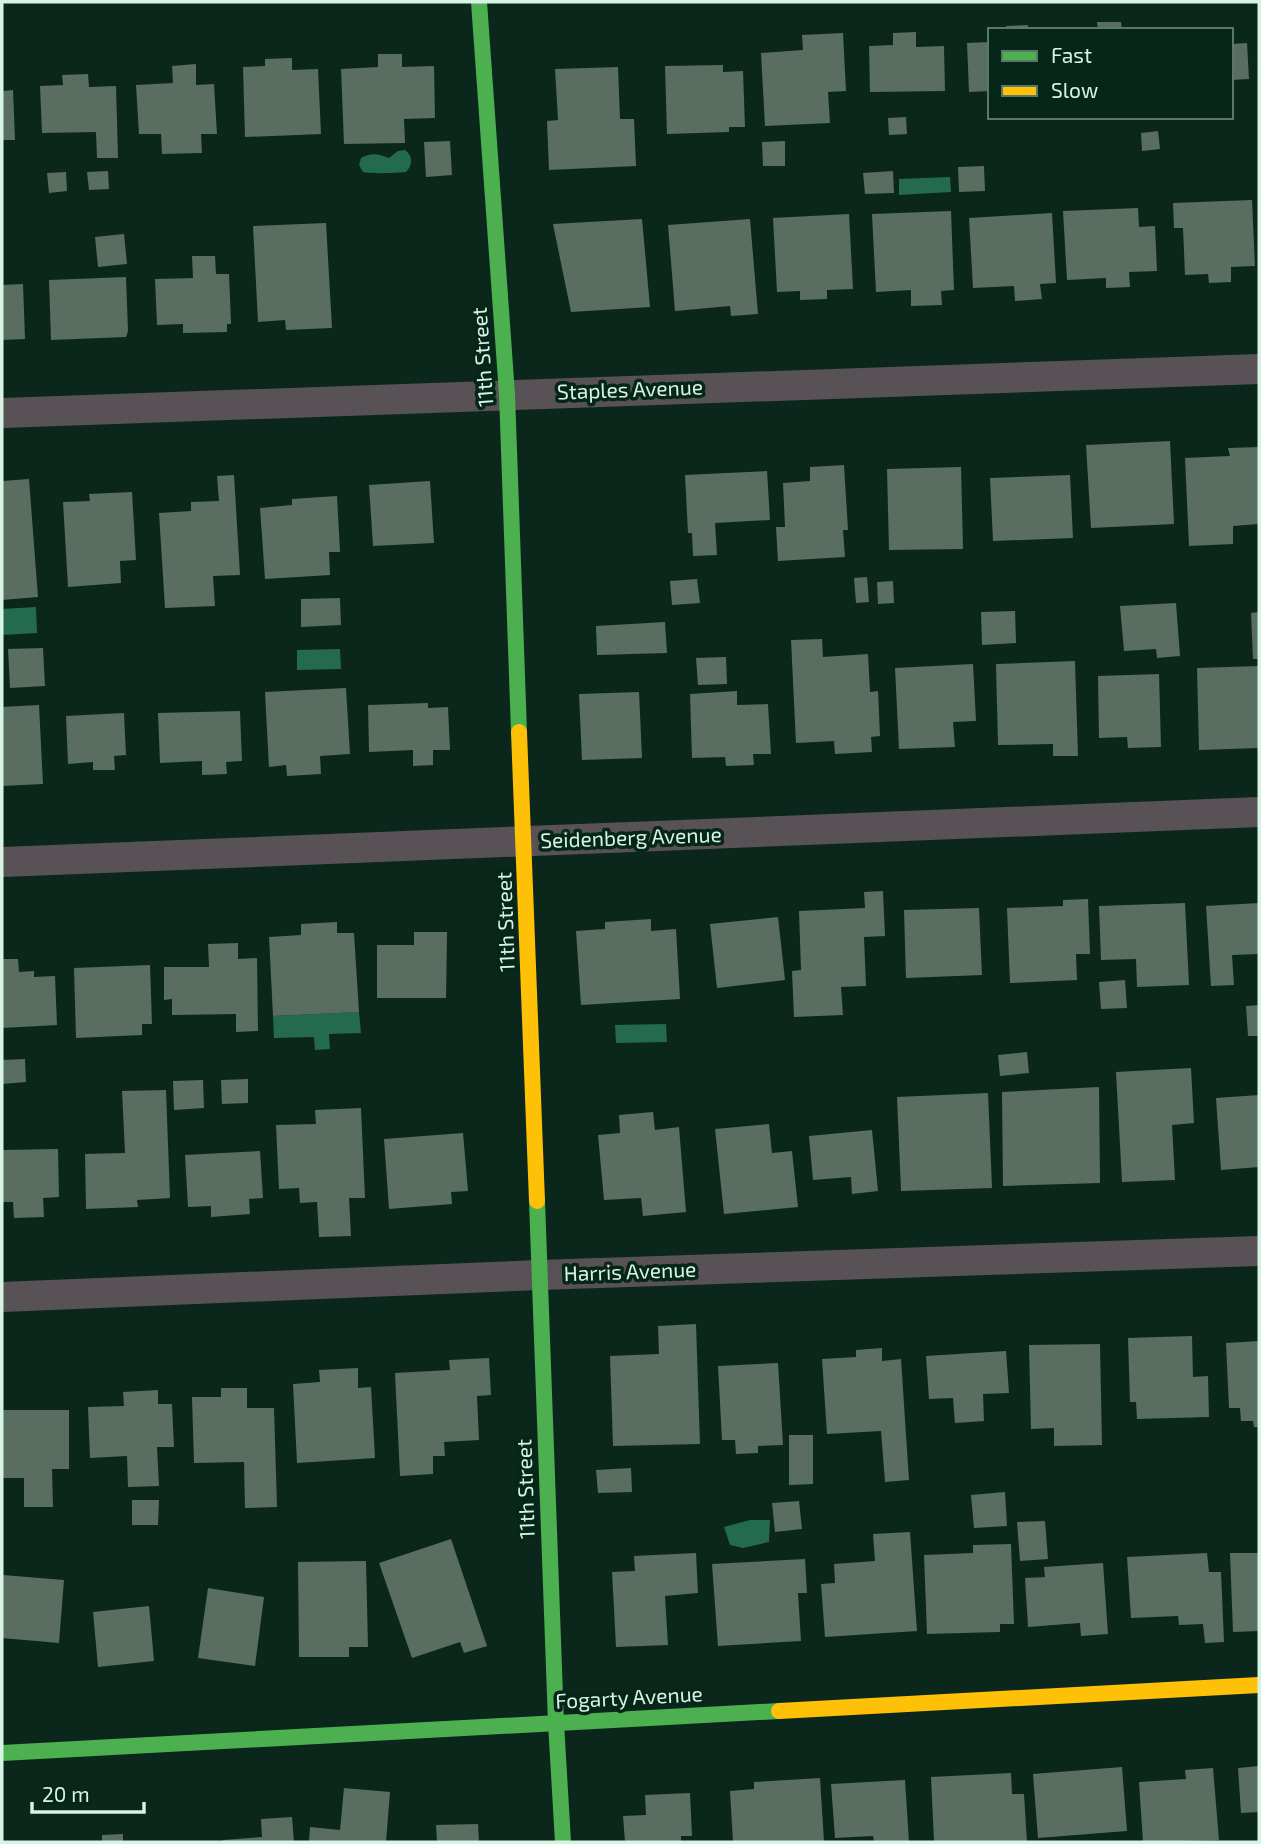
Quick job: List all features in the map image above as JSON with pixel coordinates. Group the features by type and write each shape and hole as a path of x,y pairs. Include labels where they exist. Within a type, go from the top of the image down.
{"street":[{"name":"11th Street","path":"479,2 507,394 556,1723 563,1842"},
{"name":"Staples Avenue","path":"2,413 1259,369"},
{"name":"Seidenberg Avenue","path":"2,862 1259,812"},
{"name":"Harris Avenue","path":"2,1297 539,1275 1259,1251"},
{"name":"Fogarty Avenue","path":"2,1753 1259,1685"}],"shaded area":[{"path":"405,150 411,161 406,172 363,172 359,165 361,158 368,155 389,158 398,151"},
{"path":"950,177 951,192 899,195 899,179"},
{"path":"36,607 37,633 2,635 2,609"},
{"path":"340,649 341,669 297,670 297,650"},
{"path":"359,1012 361,1033 329,1034 330,1049 315,1050 314,1037 274,1038 273,1016"},
{"path":"666,1024 667,1042 616,1043 615,1025"},
{"path":"750,1520 770,1520 769,1542 743,1548 730,1545 724,1527"}],"building":[{"path":"1097,22 1121,22 1122,28 1098,28"},
{"path":"1028,25 1028,28 1006,28"},
{"path":"916,32 916,47 944,46 945,91 870,92 869,46 893,45 893,33"},
{"path":"843,33 846,91 828,92 830,123 765,126 761,53 803,50 802,35"},
{"path":"988,42 988,91 969,92 967,43"},
{"path":"1247,43 1249,79 1233,80 1233,44"},
{"path":"378,54 402,54 402,67 434,66 435,118 404,119 405,143 344,144 341,69 378,67"},
{"path":"292,58 292,70 318,69 321,134 245,137 243,67 265,66 265,59"},
{"path":"196,64 196,85 214,84 217,134 201,134 202,153 162,154 161,134 139,134 136,85 173,83 172,66"},
{"path":"723,65 723,72 743,71 745,127 729,127 729,132 667,134 665,66"},
{"path":"618,67 620,119 634,119 636,166 549,170 547,121 558,120 555,69"},
{"path":"88,74 89,87 116,86 118,158 97,158 96,132 42,133 40,86 63,85 62,75"},
{"path":"13,90 15,140 2,140 2,91"},
{"path":"906,117 907,134 889,135 888,118"},
{"path":"1158,131 1160,149 1142,151 1141,133"},
{"path":"450,141 452,175 426,177 424,142"},
{"path":"785,141 785,166 763,166 762,142"},
{"path":"984,166 985,191 959,192 958,167"},
{"path":"108,171 109,189 89,190 87,172"},
{"path":"893,171 894,193 865,194 863,173"},
{"path":"66,172 67,191 49,193 47,173"},
{"path":"1252,200 1255,266 1231,267 1231,282 1209,283 1208,274 1185,275 1183,228 1174,228 1173,203"},
{"path":"1138,208 1139,227 1155,226 1157,271 1129,272 1130,287 1106,288 1106,278 1067,280 1063,211"},
{"path":"951,211 954,290 941,291 942,305 911,306 911,290 876,292 872,214"},
{"path":"1052,213 1056,283 1040,284 1042,299 1015,301 1014,286 973,288 969,218"},
{"path":"849,214 853,289 827,290 827,299 800,300 800,291 777,292 773,218"},
{"path":"642,219 650,307 571,312 553,224"},
{"path":"750,219 758,314 731,316 730,306 675,311 668,225"},
{"path":"326,223 332,328 286,330 285,320 258,322 253,226"},
{"path":"124,234 127,264 98,267 95,237"},
{"path":"192,256 215,256 216,274 229,274 231,324 227,324 227,332 183,333 183,324 157,325 155,279 193,278"},
{"path":"126,277 126,337 51,340 49,280"},
{"path":"23,284 25,339 2,340 2,285"},
{"path":"1170,441 1174,524 1091,528 1086,445"},
{"path":"1259,447 1259,524 1233,526 1233,544 1189,546 1185,458 1230,456 1228,448"},
{"path":"844,465 848,530 843,530 845,557 778,561 776,527 785,527 783,483 810,481 810,467"},
{"path":"961,467 963,549 889,550 887,469"},
{"path":"767,471 770,520 715,523 717,555 693,556 692,533 688,533 685,475"},
{"path":"234,475 240,575 213,576 215,606 165,608 159,513 191,511 191,502 219,501 217,476"},
{"path":"1070,475 1073,538 993,541 990,478"},
{"path":"29,479 38,597 2,600 2,481"},
{"path":"430,481 434,543 373,546 369,485"},
{"path":"132,492 136,560 120,561 121,583 68,587 63,502 90,501 89,494"},
{"path":"337,496 340,552 329,552 330,575 265,579 260,508 292,505 292,499"},
{"path":"867,577 869,602 856,603 854,578"},
{"path":"697,579 700,603 672,605 670,581"},
{"path":"893,581 894,603 878,604 877,582"},
{"path":"340,598 341,625 301,627 301,599"},
{"path":"1176,603 1180,656 1157,658 1156,649 1124,651 1120,606"},
{"path":"1015,611 1016,643 982,645 981,612"},
{"path":"1259,612 1259,659 1253,659 1251,613"},
{"path":"665,622 667,653 597,655 596,626"},
{"path":"822,639 823,657 868,654 870,692 878,691 880,736 871,737 872,752 835,754 834,741 796,743 791,640"},
{"path":"43,648 45,686 10,688 8,649"},
{"path":"726,657 727,684 698,685 696,658"},
{"path":"1075,661 1078,756 1053,756 1053,744 998,745 996,664"},
{"path":"973,664 976,721 953,722 955,747 899,749 895,668"},
{"path":"1259,666 1259,748 1199,750 1197,668"},
{"path":"1159,674 1161,747 1128,748 1127,737 1099,738 1098,676"},
{"path":"346,688 350,754 320,756 321,774 287,776 286,765 269,767 265,692"},
{"path":"737,691 737,705 768,704 771,754 753,754 754,765 726,766 725,757 692,758 690,694"},
{"path":"639,692 642,758 582,760 579,694"},
{"path":"428,703 428,708 448,707 450,750 433,750 433,765 413,766 413,750 369,752 368,705"},
{"path":"39,705 43,784 2,786 2,707"},
{"path":"240,711 242,761 226,762 227,774 202,775 202,761 160,763 158,713"},
{"path":"124,713 126,755 114,756 115,770 93,770 93,762 68,764 66,716"},
{"path":"883,891 885,936 864,937 866,986 841,987 843,1015 794,1017 792,971 801,970 799,911 865,908 864,892"},
{"path":"1088,899 1090,954 1076,954 1077,980 1010,983 1007,908 1063,906 1063,900"},
{"path":"1185,903 1189,985 1137,987 1136,959 1101,960 1099,906"},
{"path":"1259,903 1259,954 1232,955 1234,985 1211,986 1206,906"},
{"path":"979,908 982,975 906,978 904,910"},
{"path":"778,917 785,980 717,988 710,924"},
{"path":"651,919 651,931 676,929 680,999 581,1005 576,931 605,929 605,922"},
{"path":"337,922 337,933 354,933 359,1012 273,1016 269,937 301,935 301,924"},
{"path":"414,932 447,932 446,998 377,998 377,945 414,945"},
{"path":"238,943 238,959 257,958 258,1031 236,1032 236,1014 172,1015 172,999 164,1000 164,967 209,967 208,944"},
{"path":"2,959 18,959 19,972 34,971 34,977 55,976 57,1025 2,1028"},
{"path":"150,965 152,1024 142,1024 142,1035 76,1038 74,968"},
{"path":"1125,980 1127,1008 1101,1009 1099,982"},
{"path":"1259,1005 1259,1036 1248,1036 1246,1006"},
{"path":"1027,1052 1029,1073 1000,1076 998,1055"},
{"path":"25,1059 26,1082 2,1084 2,1060"},
{"path":"1191,1068 1194,1123 1172,1125 1175,1180 1122,1182 1116,1072"},
{"path":"248,1079 248,1103 222,1104 221,1080"},
{"path":"203,1080 204,1108 174,1110 173,1081"},
{"path":"1099,1087 1100,1183 1003,1186 1002,1092"},
{"path":"166,1090 170,1198 137,1200 138,1207 86,1209 85,1154 125,1153 122,1091"},
{"path":"988,1093 992,1188 901,1191 897,1097"},
{"path":"1259,1095 1259,1167 1221,1170 1216,1098"},
{"path":"361,1108 365,1198 349,1198 351,1236 319,1237 317,1202 300,1203 299,1188 279,1189 276,1125 316,1124 315,1110"},
{"path":"653,1112 655,1130 679,1127 686,1212 643,1216 641,1198 604,1200 598,1135 620,1133 619,1115"},
{"path":"769,1124 772,1153 792,1151 798,1207 724,1214 715,1129"},
{"path":"872,1130 878,1191 852,1194 851,1177 813,1180 809,1136"},
{"path":"463,1133 468,1191 451,1192 452,1204 389,1209 384,1139"},
{"path":"58,1149 59,1197 43,1198 44,1217 14,1218 13,1202 2,1202 2,1150"},
{"path":"260,1151 263,1198 249,1199 250,1214 211,1217 211,1206 188,1207 185,1155"},
{"path":"696,1324 700,1444 613,1446 610,1356 659,1354 658,1326"},
{"path":"1192,1336 1193,1377 1208,1376 1209,1417 1137,1419 1136,1402 1130,1402 1128,1338"},
{"path":"1259,1341 1259,1427 1254,1427 1253,1421 1241,1421 1240,1408 1229,1408 1226,1343"},
{"path":"1100,1344 1102,1445 1054,1446 1054,1428 1031,1429 1029,1345"},
{"path":"882,1348 882,1361 901,1359 909,1480 885,1482 881,1431 827,1434 822,1359 856,1357 856,1350"},
{"path":"1006,1351 1009,1393 983,1394 984,1421 955,1423 953,1398 929,1399 926,1356"},
{"path":"489,1358 491,1395 477,1396 479,1440 444,1442 445,1456 433,1456 433,1474 400,1476 395,1373 450,1370 449,1360"},
{"path":"778,1363 783,1445 758,1446 758,1453 736,1454 735,1440 722,1440 718,1366"},
{"path":"358,1368 358,1388 371,1387 375,1458 297,1463 293,1384 320,1382 319,1370"},
{"path":"221,1388 247,1388 247,1408 274,1408 277,1507 245,1508 244,1462 194,1463 192,1397 221,1397"},
{"path":"158,1390 158,1404 172,1404 174,1447 157,1447 159,1486 128,1487 127,1456 90,1458 88,1407 124,1406 123,1392"},
{"path":"2,1410 69,1410 69,1469 52,1469 53,1507 24,1507 24,1478 2,1478"},
{"path":"789,1435 813,1435 813,1484 789,1485"},
{"path":"631,1468 632,1492 598,1493 596,1470"},
{"path":"1005,1492 1007,1526 974,1528 971,1495"},
{"path":"132,1500 159,1500 158,1525 132,1525"},
{"path":"799,1501 802,1529 775,1532 772,1503"},
{"path":"1045,1521 1048,1559 1020,1561 1017,1522"},
{"path":"910,1532 917,1631 825,1637 821,1584 835,1583 834,1564 875,1561 873,1534"},
{"path":"451,1539 487,1646 464,1653 460,1642 412,1658 379,1563"},
{"path":"1011,1544 1014,1624 1000,1624 1000,1632 927,1634 924,1555 973,1553 973,1545"},
{"path":"696,1553 698,1593 665,1596 668,1645 616,1647 612,1572 635,1571 634,1556"},
{"path":"1207,1553 1209,1572 1221,1572 1224,1642 1205,1643 1203,1624 1179,1625 1178,1616 1131,1618 1127,1557"},
{"path":"1230,1553 1259,1553 1259,1631 1233,1632"},
{"path":"805,1559 807,1593 798,1593 801,1641 718,1646 712,1564"},
{"path":"366,1561 368,1647 349,1647 349,1657 299,1657 298,1562"},
{"path":"1103,1563 1108,1634 1081,1636 1080,1623 1028,1627 1025,1578 1045,1577 1044,1567"},
{"path":"3,1575 64,1580 59,1643 2,1638"},
{"path":"208,1588 264,1597 255,1666 198,1658"},
{"path":"149,1606 154,1661 98,1667 93,1612"},
{"path":"1259,1766 1259,1812 1241,1813 1238,1768"},
{"path":"1122,1767 1127,1831 1038,1838 1033,1774"},
{"path":"1213,1768 1219,1840 1143,1842 1139,1782 1186,1779 1185,1770"},
{"path":"1011,1773 1012,1794 1024,1794 1027,1842 934,1842 931,1777"},
{"path":"820,1778 824,1842 733,1842 730,1791 754,1789 754,1782"},
{"path":"905,1780 909,1842 874,1842 873,1836 835,1838 831,1784"},
{"path":"344,1788 390,1792 386,1842 309,1842 310,1827 340,1830"},
{"path":"690,1793 692,1836 681,1836 681,1842 625,1842 623,1816 646,1815 645,1795"},
{"path":"292,1817 294,1842 223,1842 262,1837 261,1819"},
{"path":"478,1824 479,1842 437,1842 436,1825"},
{"path":"123,1834 123,1842 102,1842 102,1835"}],"traffic: fast":[{"path":"479,2 507,394 519,732"},
{"path":"537,1201 556,1723 563,1842"},
{"path":"2,1753 779,1711"}],"traffic: slow":[{"path":"519,732 537,1201"},
{"path":"779,1711 1259,1685"}]}
